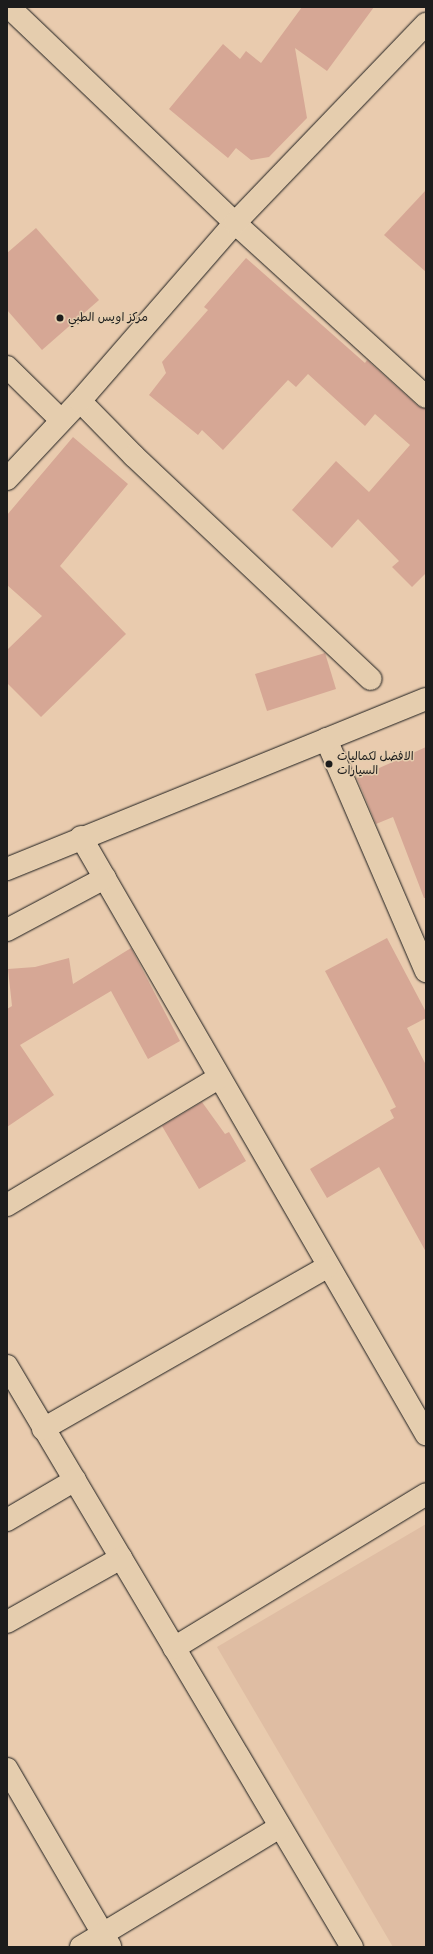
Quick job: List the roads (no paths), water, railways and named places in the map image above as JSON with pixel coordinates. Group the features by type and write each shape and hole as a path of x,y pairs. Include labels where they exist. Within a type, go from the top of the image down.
{"street":[{"path":"9,7 235,223 426,397"},
{"path":"7,479 80,401 235,223 426,24"},
{"path":"7,367 61,420"},
{"path":"80,401 134,456 371,679"},
{"path":"7,869 82,836 426,699"},
{"path":"326,739 426,971"},
{"path":"82,836 218,1078 327,1267 424,1425"},
{"path":"7,930 105,878"},
{"path":"7,1205 218,1078"},
{"path":"43,1429 327,1267"},
{"path":"7,1366 174,1648 278,1828 352,1947"},
{"path":"7,1520 75,1480"},
{"path":"174,1648 426,1494"},
{"path":"7,1622 121,1558"},
{"path":"7,1769 107,1940"},
{"path":"81,1947 107,1940 278,1828"}],"place":[{"name":"مركز اويس الطبي","path":"60,318"},
{"name":"الافضل لكماليات السيارات","path":"329,764"}]}
